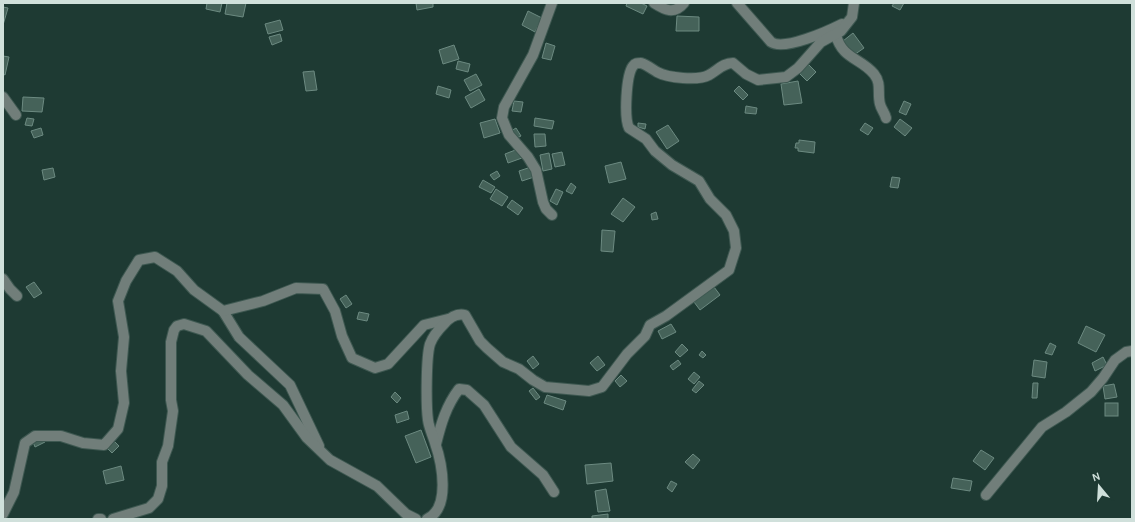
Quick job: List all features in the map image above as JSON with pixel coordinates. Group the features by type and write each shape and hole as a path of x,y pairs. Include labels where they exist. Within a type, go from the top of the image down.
{"street":[{"path":"552,3 533,55 504,107 502,118 509,135 528,157 536,170 543,202 546,209 552,215"},
{"path":"654,3 671,11 675,11 684,3"},
{"path":"737,3 771,42 778,45 797,42 836,28 849,20"},
{"path":"223,311 263,301 296,288 323,289 335,311 342,336 352,358 375,368 388,364 424,325 461,314 465,315 480,341 487,348 503,362 519,369 525,376 539,384 551,388 582,391 595,390 602,387 627,354 645,336 654,321 666,316 728,270 736,248 730,222 724,211 710,198 702,184 672,165 655,151 646,139 629,128 626,117 628,81 632,67 641,62 658,73 681,78 697,79 710,74 726,63 733,63 746,74 758,80 780,79 793,73 821,42 836,35 849,20 854,3"},
{"path":"836,35 849,56 867,67 877,78 880,87 880,103 886,118"},
{"path":"3,97 16,115"},
{"path":"5,519 3,514 14,492 25,443 35,436 61,436 83,443 104,445 118,428 124,403 121,371 124,337 118,301 126,281 139,260 155,256 177,271 194,290 223,311 240,337 290,385 307,417 322,453"},
{"path":"3,279 17,296"},
{"path":"427,519 437,511 441,502 443,477 436,444 428,420 429,350 436,333 450,318"},
{"path":"113,519 149,508 158,499 162,486 162,462 168,446 173,411 171,400 171,342 174,330 177,326 184,324 206,331 248,375 283,405 307,438 322,453 338,465 349,469 377,486 406,514 416,519"},
{"path":"986,495 1042,428 1066,412 1091,392 1115,360 1126,352 1132,351"},
{"path":"436,444 441,423 450,401 458,390 467,390 484,405 511,447 543,475 554,492"}],"building":[{"path":"207,3 222,3 220,12 206,9"},
{"path":"227,3 246,3 243,17 225,14"},
{"path":"416,3 433,3 433,7 417,10"},
{"path":"627,3 641,3 647,6 643,14 626,6"},
{"path":"894,3 904,3 900,10 892,6"},
{"path":"3,7 8,8 3,25"},
{"path":"528,11 542,18 535,32 522,25"},
{"path":"677,16 699,17 699,31 676,31"},
{"path":"280,20 283,30 268,34 265,24"},
{"path":"853,33 864,48 854,55 843,41"},
{"path":"280,34 282,41 272,45 269,37"},
{"path":"546,43 555,46 551,60 542,58"},
{"path":"454,45 459,59 443,64 439,50"},
{"path":"3,56 9,57 5,75 3,74"},
{"path":"458,61 470,64 468,72 456,69"},
{"path":"808,64 816,72 807,81 799,73"},
{"path":"314,71 317,90 306,91 303,72"},
{"path":"476,74 482,85 470,91 464,80"},
{"path":"798,81 802,103 784,105 781,84"},
{"path":"438,86 451,90 449,98 436,94"},
{"path":"739,86 748,95 743,100 734,91"},
{"path":"479,89 485,100 471,108 465,97"},
{"path":"23,97 44,98 42,112 22,111"},
{"path":"514,101 523,102 521,112 512,111"},
{"path":"904,101 911,104 906,115 899,112"},
{"path":"746,106 757,108 756,114 745,113"},
{"path":"27,118 34,119 32,126 25,125"},
{"path":"535,118 554,121 552,129 534,126"},
{"path":"495,119 500,133 484,138 480,123"},
{"path":"900,119 912,128 905,136 894,127"},
{"path":"638,123 646,124 645,129 638,127"},
{"path":"865,123 873,128 868,135 860,130"},
{"path":"668,125 679,141 667,149 656,132"},
{"path":"41,128 43,135 34,138 31,131"},
{"path":"516,128 521,136 515,139 511,131"},
{"path":"534,134 545,134 546,146 535,147"},
{"path":"799,140 815,142 814,153 798,151 798,148 795,148 796,143 799,143"},
{"path":"518,149 522,158 508,163 505,154"},
{"path":"562,152 565,165 555,167 552,154"},
{"path":"549,153 552,169 543,171 540,155"},
{"path":"621,162 626,179 609,183 605,166"},
{"path":"531,167 534,177 522,181 519,171"},
{"path":"53,168 55,177 44,180 42,170"},
{"path":"497,171 500,176 494,180 490,175"},
{"path":"892,177 900,178 898,188 890,187"},
{"path":"483,180 495,187 491,193 479,187"},
{"path":"571,183 576,187 572,194 566,191"},
{"path":"496,189 508,197 502,206 490,199"},
{"path":"556,189 563,192 557,205 550,201"},
{"path":"623,198 635,207 623,222 611,214"},
{"path":"512,200 523,208 518,215 507,207"},
{"path":"656,212 658,219 652,220 651,214"},
{"path":"602,230 615,231 613,252 601,251"},
{"path":"34,282 42,293 34,298 26,287"},
{"path":"714,287 720,295 700,310 694,302"},
{"path":"346,295 352,304 346,308 340,299"},
{"path":"359,312 369,314 367,321 357,319"},
{"path":"671,324 676,332 662,339 658,331"},
{"path":"1086,326 1105,335 1096,352 1078,343"},
{"path":"1050,343 1056,346 1052,355 1045,353"},
{"path":"682,344 688,350 680,357 675,352"},
{"path":"702,351 706,355 703,358 699,355"},
{"path":"533,356 539,364 533,369 527,361"},
{"path":"598,356 605,365 597,371 590,363"},
{"path":"1103,357 1107,365 1095,371 1092,363"},
{"path":"678,360 681,364 673,370 670,366"},
{"path":"1034,360 1047,362 1045,378 1032,376"},
{"path":"694,372 700,377 694,384 688,379"},
{"path":"621,375 627,381 620,387 615,381"},
{"path":"699,381 704,385 696,393 692,390"},
{"path":"1033,383 1038,383 1037,398 1032,398"},
{"path":"1114,384 1117,397 1105,399 1103,386"},
{"path":"533,388 540,397 536,400 529,391"},
{"path":"395,392 401,398 397,403 391,397"},
{"path":"547,395 566,401 563,410 544,403"},
{"path":"1105,403 1118,403 1118,416 1105,416"},
{"path":"407,411 409,419 397,423 395,415"},
{"path":"421,430 431,457 416,463 405,436"},
{"path":"42,437 45,442 35,447 33,442"},
{"path":"114,441 119,446 112,453 107,448"},
{"path":"981,450 994,458 985,470 973,461"},
{"path":"693,454 700,460 693,469 685,462"},
{"path":"611,463 613,481 587,484 585,465"},
{"path":"121,466 124,480 106,484 103,471"},
{"path":"953,478 972,481 970,491 951,488"},
{"path":"671,481 677,484 672,492 667,488"},
{"path":"606,489 610,511 598,512 595,491"},
{"path":"608,514 608,519 592,519 592,516"}]}
